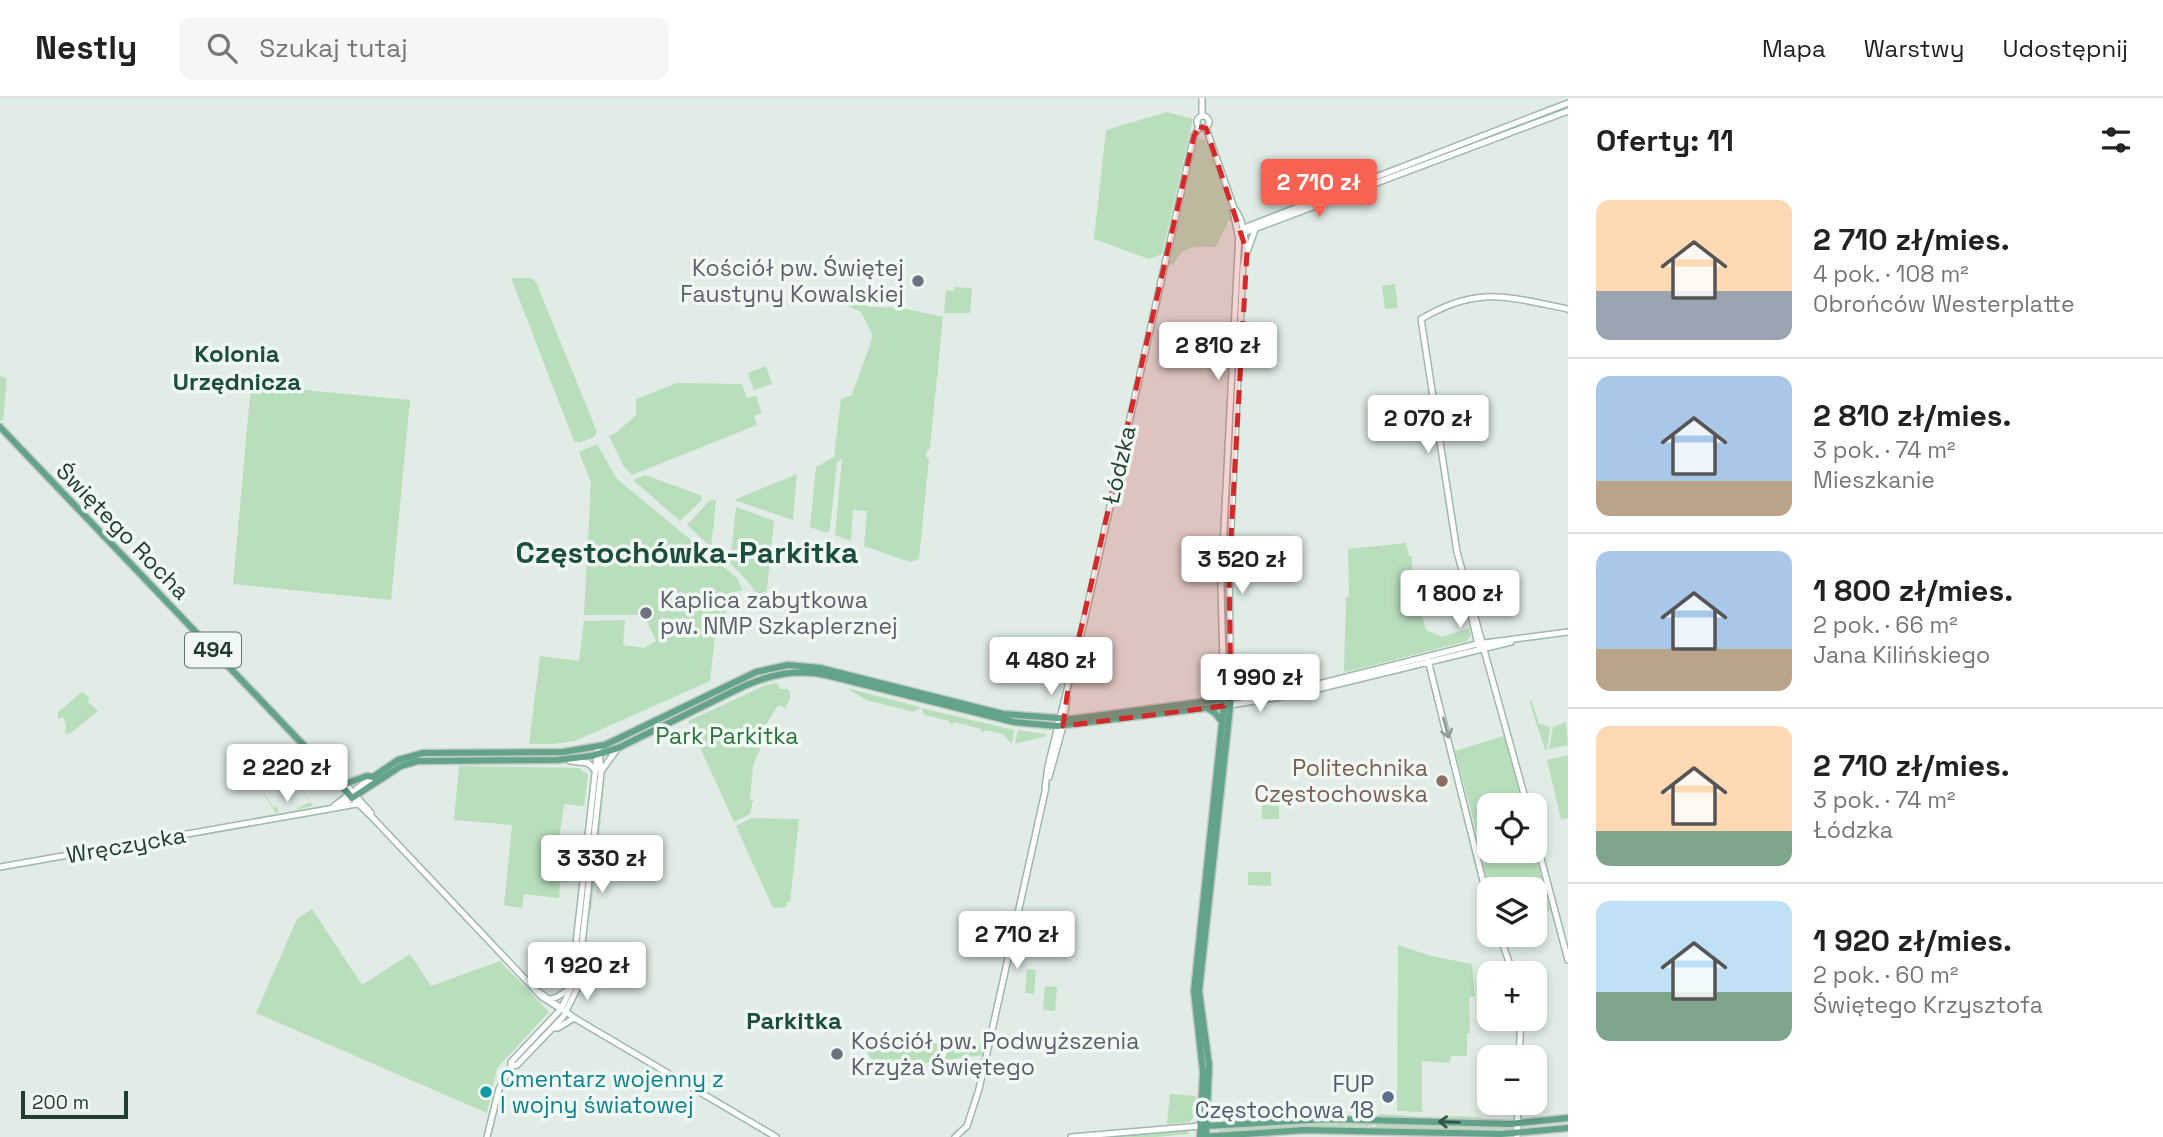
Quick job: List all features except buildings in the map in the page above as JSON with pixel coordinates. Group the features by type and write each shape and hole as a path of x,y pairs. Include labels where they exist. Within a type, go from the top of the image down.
{"main road":[{"name":"Świętego Rocha","path":"0,427 353,797"},
{"path":"345,785 367,776 373,778 398,760 423,753 598,752 761,670 790,665 820,668 1003,714 1060,723 1227,702"},
{"path":"353,797 401,766 418,761 561,760 618,748 761,679 794,672 825,675 1014,722 1060,723 1207,708 1227,702"},
{"path":"1206,1137 1203,1126 1203,1072 1194,991 1222,722 1227,702"},
{"path":"1227,702 1199,990 1209,1065 1203,1126 1199,1137 1329,1129 1517,1135 1568,1128"},
{"path":"1207,708 1222,722"},
{"name":"Świętego Rocha","path":"338,780 345,785"},
{"path":"1203,1126 1328,1119 1517,1124 1568,1118"}],"street":[{"path":"1202,98 1202,116 1197,121 1199,127 1206,128"},
{"path":"1241,233 1568,103"},
{"path":"1241,233 1568,111"},
{"path":"1202,116 1209,121 1206,128 1237,211 1247,252"},
{"name":"Łódzka","path":"955,1137 967,1126 979,1089 1048,766 1194,136 1199,127"},
{"path":"1227,702 1229,572 1243,265 1255,230"},
{"path":"1227,702 1221,588 1241,233"},
{"path":"1524,793 1481,645 1468,611 1421,319 1452,302 1488,296 1568,309"},
{"path":"1227,702 1299,689 1481,645 1568,632"},
{"path":"1429,659 1482,877"},
{"path":"487,1137 499,1089 515,1056 564,1011 571,988 598,771 618,748"},
{"path":"511,1066 517,1065 552,1028 575,997 580,976 598,752"},
{"path":"561,760 588,763 598,771"},
{"name":"Wręczycka","path":"0,867 317,812 338,806 353,797 373,778"},
{"name":"Świętego Rocha","path":"345,785 353,797 551,1004 776,1137"},
{"path":"1542,863 1568,960"},
{"path":"551,999 571,988"},
{"name":"Świętego Rocha","path":"539,992 564,1011"},
{"path":"552,1028 558,1028 575,1018"},
{"path":"1517,1115 1517,1135"},
{"path":"1071,1137 1203,1126"}],"highlighted area":[{"path":"1199,127 1206,128 1247,252 1229,572 1231,698 1224,699 1224,706 1063,726 1069,681 1194,136"}],"green space":[{"path":"1167,112 1193,119 1162,254 1149,259 1094,239 1106,130"},
{"path":"1198,138 1208,138 1233,221 1229,220 1216,247 1186,250 1174,264 1169,265"},
{"path":"511,278 531,278 536,282 597,432 594,437 579,443 574,441"},
{"path":"1395,284 1398,308 1385,309 1382,286"},
{"path":"954,287 972,288 970,313 944,313 946,290 954,291"},
{"path":"840,295 870,307 902,308 943,317 930,448 926,456 929,459 919,559 910,562 864,546 867,511 853,510 851,541 835,535 842,459 837,462 830,529 827,533 810,527 816,467 834,457 841,399 852,395 871,342 872,334 861,312 837,301"},
{"path":"766,366 772,384 754,390 748,373"},
{"path":"0,376 7,378 3,421 0,420"},
{"path":"677,383 742,384 747,398 756,396 762,413 754,416 757,425 632,475 623,465 609,436 636,415 636,399"},
{"path":"251,385 410,400 391,600 233,584"},
{"path":"597,444 617,479 737,578 743,590 721,595 726,609 724,627 716,627 710,681 575,741 529,744 540,656 579,661 584,621 625,620 623,645 644,648 656,641 644,615 584,615 591,483 579,452"},
{"path":"797,474 793,520 734,500"},
{"path":"645,475 700,495 702,500 680,521 633,480"},
{"path":"714,500 711,547 687,525 709,501"},
{"path":"736,507 774,521 765,609 750,584 730,563"},
{"path":"1406,543 1409,556 1412,556 1410,571 1426,630 1442,637 1469,628 1471,635 1467,641 1346,672 1348,549"},
{"name":"Park Parkitka","path":"777,683 780,689 790,692 790,699 785,708 778,705 758,738 762,745 753,765 750,799 753,800 750,814 734,822 688,721 766,685"},
{"path":"847,688 920,707 913,712 866,700"},
{"path":"82,692 89,697 88,702 98,711 71,733 65,734 66,725 63,717 58,719 58,712"},
{"path":"1531,699 1539,724 1550,727 1547,750 1530,703"},
{"path":"921,708 1014,730 1012,744 1003,734 949,723 925,715"},
{"path":"1566,722 1568,745 1549,749 1553,727"},
{"path":"1018,730 1045,734 1047,736 1015,744"},
{"path":"1503,736 1507,741 1520,793 1477,793 1477,835 1475,826 1455,751"},
{"path":"265,749 276,766 284,761 313,806 294,810 310,802 284,764 270,773 264,764 267,771 256,781 274,808 277,806 276,813 252,776 259,774 261,767 255,769"},
{"path":"585,752 585,755 411,759 423,755"},
{"path":"1568,755 1568,818 1561,820 1547,760"},
{"path":"459,766 579,768 588,775 584,806 564,804 559,841 571,843 568,883 560,882 559,898 524,894 522,908 504,905 512,825 454,820"},
{"path":"606,772 591,911 589,909"},
{"path":"1262,802 1279,804 1279,819 1262,819"},
{"path":"751,818 799,819 790,902 787,902 786,907 772,906 736,826"},
{"path":"1483,863 1538,863 1542,877 1486,877"},
{"path":"1248,872 1271,872 1271,886 1248,885"},
{"path":"312,909 362,985 410,954 431,986 500,961 549,1012 497,1068 487,1113 256,1013 297,919"},
{"path":"1398,945 1431,956 1472,964 1475,996 1469,997 1470,1033 1467,1034 1467,1056 1451,1056 1450,1063 1422,1061 1424,1112 1397,1111"},
{"path":"1027,969 1036,970 1034,994 1025,993"},
{"path":"1045,986 1057,987 1055,1011 1043,1010"},
{"path":"964,1042 982,1044 985,1049 983,1055 861,1072 872,1061 865,1048"},
{"path":"1170,1094 1196,1096 1194,1117 1189,1122 1167,1124"},
{"path":"1380,1114 1443,1118 1482,1117 1482,1119 1377,1117"},
{"path":"1371,1122 1371,1126 1302,1127 1219,1133 1219,1129"},
{"path":"1376,1122 1509,1127 1509,1131 1376,1127"},
{"path":"1188,1129 1189,1134 1156,1137 1091,1137"}],"place":[{"name":"Kościół pw. Świętej Faustyny Kowalskiej","path":"918,281"},
{"name":"Kaplica zabytkowa pw. NMP Szkaplerznej","path":"646,613"},
{"name":"Politechnika Częstochowska","path":"1442,781"},
{"name":"Kościół pw. Podwyższenia Krzyża Świętego","path":"837,1054"},
{"name":"Cmentarz wojenny z I wojny światowej","path":"486,1092"},
{"name":"FUP Częstochowa 18","path":"1388,1097"}],"district":[{"name":"Kolonia Urzędnicza","path":"237,368"},
{"name":"Częstochówka-Parkitka","path":"687,553"},
{"name":"Parkitka","path":"794,1021"}]}
